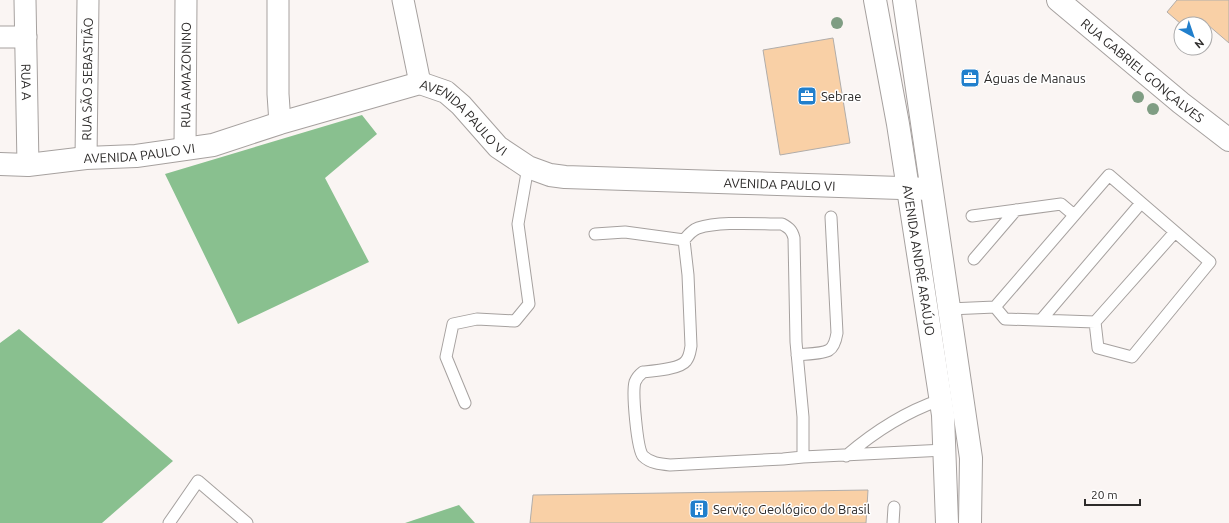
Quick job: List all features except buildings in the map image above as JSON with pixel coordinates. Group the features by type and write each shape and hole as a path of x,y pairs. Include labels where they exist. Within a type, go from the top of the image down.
{"street":[{"name":"RUA A","path":"25,0 28,164"},
{"name":"RUA SÃO SEBASTIÃO","path":"86,158 88,0"},
{"name":"RUA AMAZONINO","path":"185,149 186,0"},
{"path":"278,0 278,94 280,123"},
{"path":"403,0 420,83"},
{"name":"RUA GABRIEL GONÇALVES","path":"1058,0 1181,103 1229,140"},
{"path":"876,5 906,1"},
{"name":"AVENIDA ANDRÉ ARAÚJO","path":"906,1 931,190 971,458 970,523"},
{"name":"AVENIDA ANDRÉ ARAÚJO","path":"876,5 898,124 943,415 947,523"},
{"path":"0,37 26,37"},
{"name":"AVENIDA PAULO VI","path":"0,164 28,164 86,158 136,156 213,145 280,123 420,83 446,92 461,105 498,147 528,167 550,174 565,177 931,190"}],"lane":[{"path":"465,403 446,357 453,324 477,319 515,321 529,304 518,224 528,167"},
{"path":"949,310 995,307 1109,176 1141,203 1175,232 1210,262 1132,357 1098,348 1095,322 1175,232"},
{"path":"1041,320 1141,203"},
{"path":"972,216 1061,204 1074,215"},
{"path":"974,260 1016,210"},
{"path":"798,355 828,351 832,347 837,333 831,217"},
{"path":"803,457 803,417 798,355 794,238 790,229 782,224 718,225 698,228 689,233 684,240 688,275 691,346 690,355 682,365 643,372 635,381 634,397 637,432 640,451 643,456 650,461 658,464 664,464 944,450"},
{"path":"595,234 624,232 684,240"},
{"path":"995,307 1005,319 1095,322"},
{"path":"846,456 862,442 885,427 924,406 940,400"},
{"path":"169,523 198,481 247,523"},
{"path":"893,523 894,507"}],"green space":[{"path":"362,115 377,134 325,178 369,262 238,324 165,174"},
{"path":"19,329 173,461 102,523 0,523 0,343"},
{"path":"459,505 475,523 405,523"}],"place":[{"name":"Águas de Manaus","path":"970,78"},
{"name":"Sebrae","path":"807,96"},
{"name":"Serviço Geológico do Brasil","path":"699,509"}]}
